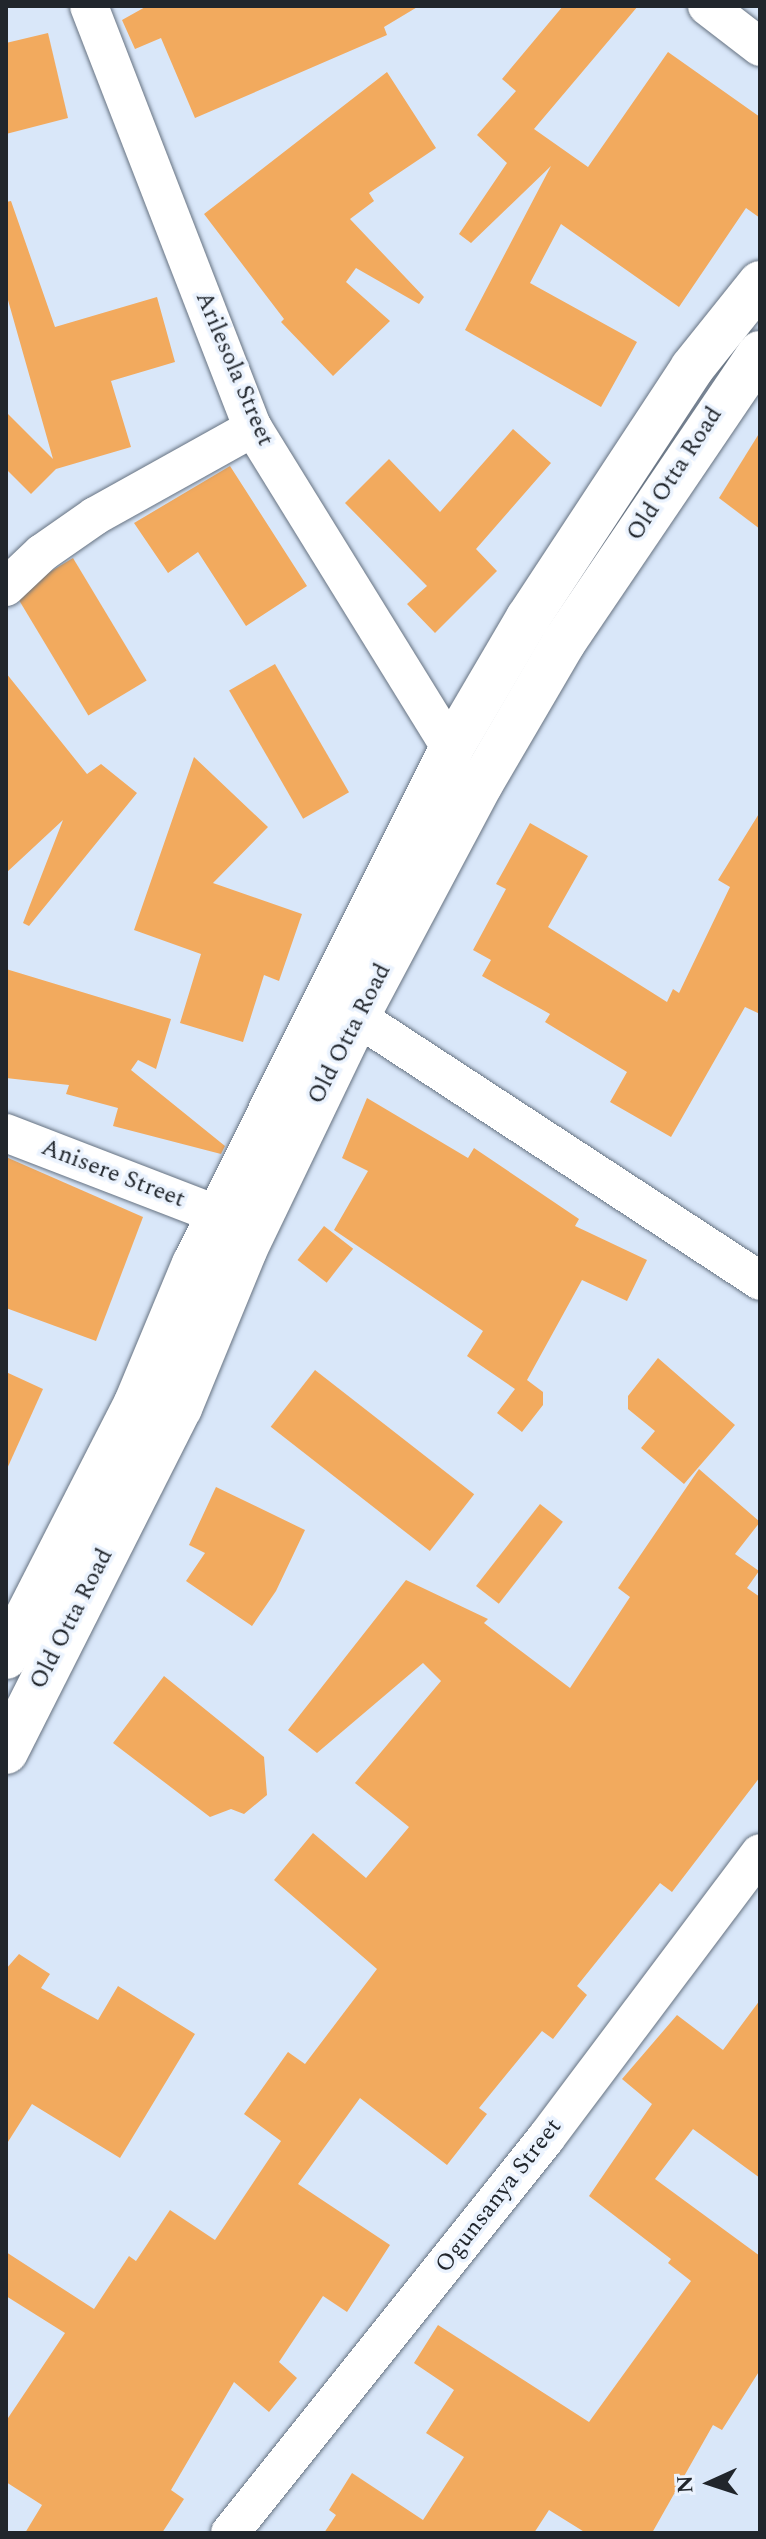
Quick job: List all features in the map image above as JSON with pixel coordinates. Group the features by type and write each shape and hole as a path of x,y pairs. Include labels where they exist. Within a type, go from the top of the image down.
{"street":[{"name":"Arilesola Street","path":"89,6 253,428 451,749"},
{"path":"707,6 760,47"},
{"name":"Old Otta Road","path":"6,1657 136,1403 194,1264 221,1216 451,749 528,618 692,368 760,283"},
{"name":"Old Otta Road","path":"6,1752 180,1408 245,1250 357,1017 564,642 727,395 760,353"},
{"path":"6,587 42,553 95,516 253,428"},
{"path":"357,1017 760,1281"},
{"name":"Anisere Street","path":"6,1133 221,1216"},
{"name":"Ogunsanya Street","path":"230,2533 546,2138 760,1853"}],"building":[{"path":"147,6 419,6 384,27 387,35 195,118 161,38 135,49 122,20"},
{"path":"563,6 638,6 534,129 588,167 668,52 760,117 760,218 746,208 679,307 561,224 530,283 637,342 601,407 465,330 551,166 471,243 459,234 507,163 477,135 516,91 502,79"},
{"path":"48,33 68,118 6,134 6,43"},
{"path":"387,72 436,148 369,193 374,201 350,219 424,297 419,304 356,268 346,282 390,321 333,376 281,322 284,319 204,214"},
{"path":"11,201 55,327 157,297 175,362 111,381 131,447 56,469 31,494 6,469 6,412 53,459 6,293 6,202"},
{"path":"513,429 551,463 476,549 497,571 435,633 407,604 427,586 345,503 389,459 440,512"},
{"path":"760,432 760,529 719,498"},
{"path":"230,466 307,586 246,626 198,552 168,573 134,523"},
{"path":"73,558 147,681 88,716 15,593"},
{"path":"275,664 349,792 303,819 229,690"},
{"path":"6,673 87,774 101,764 137,793 29,926 23,923 63,820 6,873"},
{"path":"194,757 268,827 213,883 302,914 279,981 264,975 243,1042 180,1023 201,954 134,930"},
{"path":"760,812 760,1014 745,1007 671,1137 610,1102 627,1072 545,1022 550,1014 482,976 491,960 473,950 506,889 496,884 530,823 588,856 548,927 667,1002 673,989 679,993 730,887 718,880"},
{"path":"6,969 171,1019 156,1069 138,1060 131,1070 225,1146 221,1154 113,1126 118,1108 66,1094 69,1085 6,1078"},
{"path":"367,1098 468,1158 474,1148 579,1219 575,1226 647,1260 627,1301 582,1280 527,1380 543,1392 543,1405 522,1432 497,1413 515,1389 467,1356 483,1331 334,1230 368,1171 342,1158"},
{"path":"6,1157 143,1217 96,1341 6,1308"},
{"path":"324,1226 353,1249 327,1283 298,1260"},
{"path":"658,1358 735,1425 684,1484 641,1448 655,1431 628,1409 628,1396"},
{"path":"315,1370 474,1494 430,1551 271,1427"},
{"path":"6,1372 43,1389 6,1471"},
{"path":"699,1469 760,1522 735,1554 759,1571 747,1588 760,1597 760,1777 672,1892 660,1883 618,1935 577,1986 587,1995 553,2039 542,2031 479,2108 487,2114 447,2165 360,2098 298,2184 390,2245 347,2312 323,2296 279,2362 297,2378 269,2412 234,2382 171,2490 184,2499 162,2533 25,2533 42,2505 6,2482 6,2421 65,2333 6,2296 6,2252 94,2309 129,2256 136,2261 170,2210 215,2240 281,2141 244,2114 288,2052 305,2064 377,1969 274,1880 313,1833 366,1878 409,1827 355,1783 441,1681 423,1663 317,1753 288,1730 406,1580 488,1619 484,1623 570,1688 630,1597 618,1588"},
{"path":"216,1487 305,1530 276,1591 252,1626 186,1581 205,1553 189,1545"},
{"path":"540,1504 563,1522 499,1604 476,1586"},
{"path":"164,1676 264,1757 267,1795 244,1814 231,1809 210,1817 113,1743"},
{"path":"19,1954 50,1974 41,1988 98,2020 118,1986 195,2034 120,2158 32,2104 6,2145 6,1969"},
{"path":"760,2000 760,2178 693,2129 655,2179 760,2256 760,2370 722,2430 713,2425 652,2533 586,2533 549,2510 534,2533 324,2533 336,2515 329,2510 352,2473 423,2520 464,2457 426,2433 454,2390 414,2363 438,2325 589,2422 691,2281 668,2263 671,2259 589,2196 652,2104 622,2079 677,2015 723,2050"}]}
